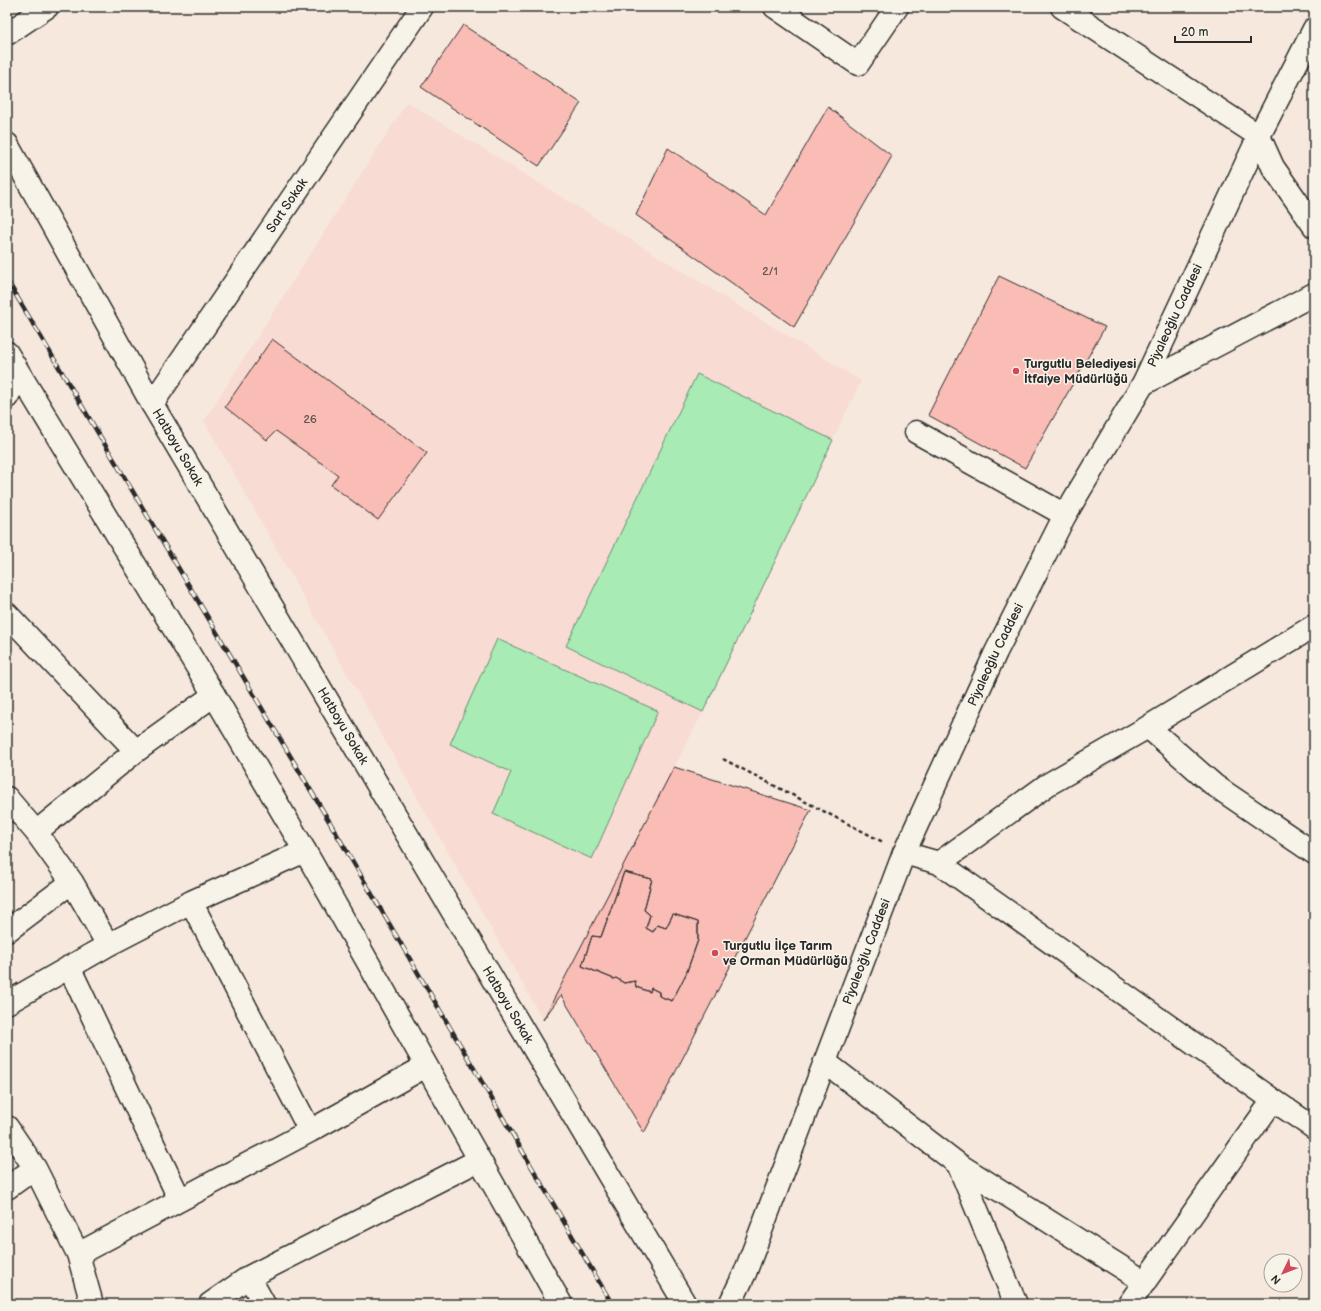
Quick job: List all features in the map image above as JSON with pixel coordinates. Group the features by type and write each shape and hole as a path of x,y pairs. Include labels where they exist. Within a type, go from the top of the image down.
{"street":[{"path":"7,34 47,7"},
{"name":"Sart Sokak","path":"152,404 422,7"},
{"path":"774,7 858,64 897,7"},
{"path":"1062,7 1259,136 1273,167 1314,226"},
{"name":"Piyaleoğlu Caddesi","path":"730,1304 745,1274 904,853 996,652 1065,515 1143,384 1259,136 1314,29"},
{"name":"Hatboyu Sokak","path":"7,144 152,404 684,1304"},
{"path":"1143,384 1314,294"},
{"path":"7,352 214,695 305,851 562,1304"},
{"path":"7,397 20,375"},
{"path":"916,432 1065,515"},
{"path":"7,614 136,751"},
{"path":"939,863 1047,785 1148,728 1312,631"},
{"path":"36,832 136,751 214,695"},
{"path":"1148,728 1214,785 1314,853"},
{"path":"7,798 36,832 72,882 108,945"},
{"path":"7,1003 108,945 191,902 305,851"},
{"path":"904,853 939,863 1314,1128"},
{"path":"7,931 72,882"},
{"path":"191,902 310,1131"},
{"path":"70,967 180,1200"},
{"path":"825,1062 958,1164 1145,1282"},
{"path":"78,1254 310,1131 426,1066"},
{"path":"1129,1304 1273,1100"},
{"path":"7,1127 35,1168 78,1254 92,1304"},
{"path":"210,1304 249,1277 480,1160"},
{"path":"958,1164 1016,1304"},
{"path":"7,1188 35,1168"},
{"path":"249,1277 264,1304"}],"path":[{"path":"724,759 904,853"}],"shaded area":[{"path":"407,102 861,381 703,712 543,1020 204,421"}],"green space":[{"path":"697,374 833,440 703,712 566,646"},
{"path":"497,639 658,711 592,859 493,814 511,772 450,744"}],"building":[{"path":"463,25 581,103 539,166 421,87"},
{"path":"828,107 892,156 794,327 636,215 668,148 766,215"},
{"name":"Turgutlu Belediyesi İtfaiye Müdürlüğü","path":"999,276 1105,327 1025,468 928,415"},
{"path":"272,339 427,453 378,520 331,485 338,475 276,431 267,440 225,407"},
{"name":"Turgutlu İlçe Tarım ve Orman Müdürlüğü","path":"674,767 811,810 644,1133 561,995 543,1020","holes":["624,872 652,879 644,910 650,915 646,928 653,932 657,925 666,928 673,914 698,922 698,940 686,974 672,1001 659,996 659,992 651,988 650,992 636,987 635,981 624,983 616,978 614,979 582,966 592,936 601,937"]},
{"path":"624,872 652,879 644,910 650,915 646,928 653,932 657,925 666,928 673,914 698,922 698,940 686,974 672,1001 659,996 659,992 651,988 650,992 636,987 635,981 624,983 616,978 614,979 582,966 592,936 601,937"}],"railway":[{"path":"7,280 329,821 612,1304"}],"place":[{"name":"Turgutlu Belediyesi İtfaiye Müdürlüğü","path":"1016,371"},
{"name":"Turgutlu İlçe Tarım ve Orman Müdürlüğü","path":"715,953"}]}
